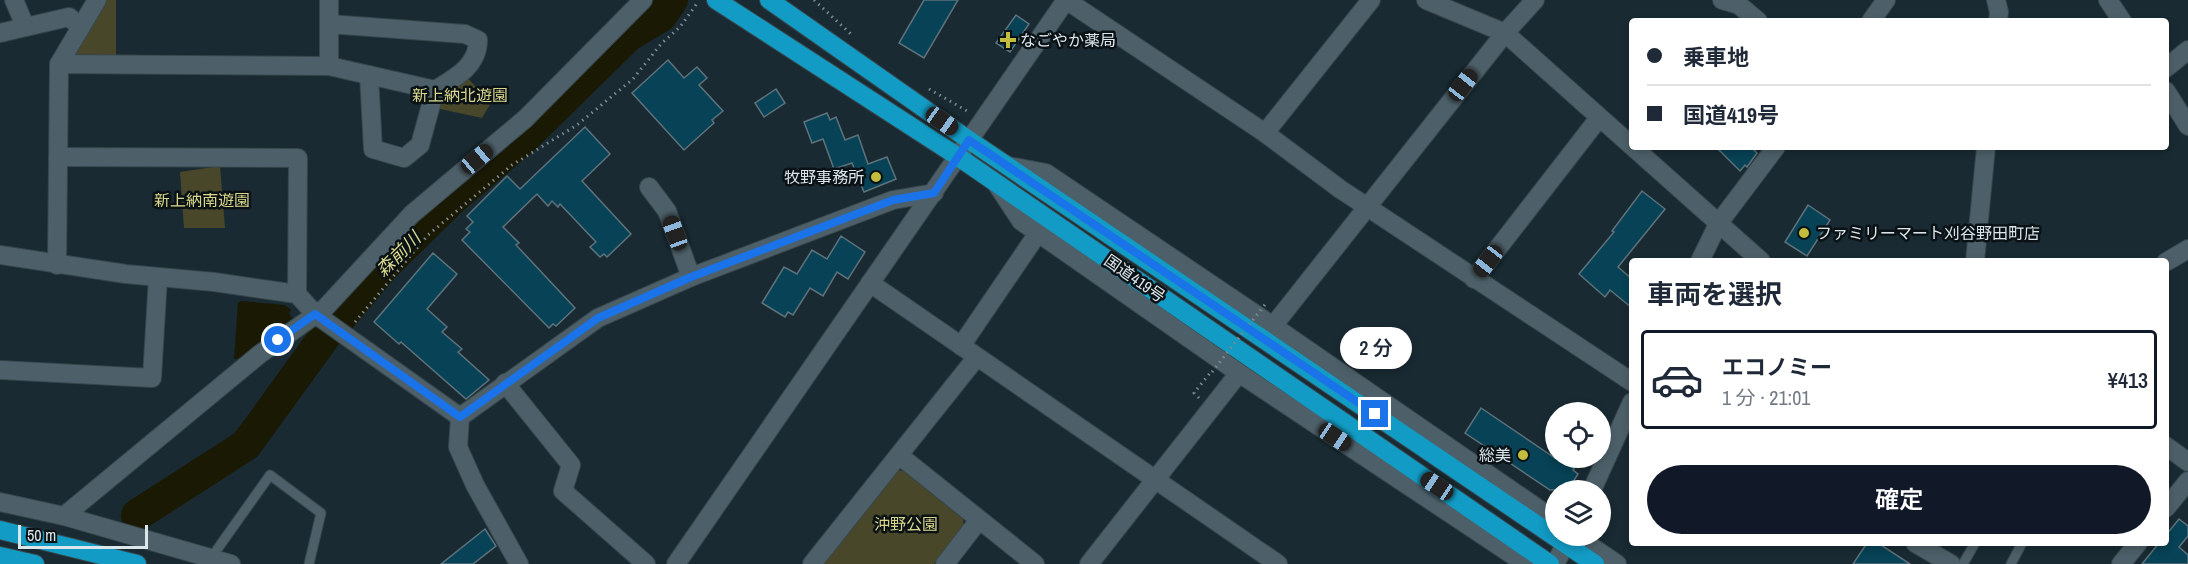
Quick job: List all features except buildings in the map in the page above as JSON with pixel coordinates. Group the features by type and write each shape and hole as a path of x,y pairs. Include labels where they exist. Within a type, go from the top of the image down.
{"highway":[{"name":"国道419号","path":"716,0 957,156 1550,564"},
{"name":"国道419号","path":"769,0 969,140 1545,521"},
{"path":"0,530 137,564"},
{"name":"国道419号","path":"1578,546 1595,564"},
{"path":"0,556 35,564"}],"street":[{"path":"14,0 25,26"},
{"path":"57,265 59,64 98,0"},
{"path":"329,0 329,66"},
{"path":"64,516 260,354 319,316 412,214 525,118 643,0"},
{"path":"676,564 1066,0 1264,133 1340,189 1629,380"},
{"path":"1264,133 1371,0"},
{"path":"1426,0 1505,33 1629,145"},
{"path":"1273,326 1505,33 1535,0"},
{"path":"1722,0 1739,5 1754,18"},
{"path":"1873,18 1886,0"},
{"path":"1996,0 1998,18"},
{"path":"2108,0 2120,18"},
{"path":"0,33 69,17 81,27"},
{"path":"329,24 465,34 478,40 478,52 463,73 435,90 420,145 404,158 373,148 369,75"},
{"path":"2169,66 2188,50"},
{"path":"59,64 329,66 435,90"},
{"path":"2169,96 2188,126"},
{"path":"1474,279 1599,118"},
{"path":"1635,150 1758,258"},
{"path":"1701,258 1718,224 1774,150"},
{"path":"1975,258 1986,150"},
{"path":"58,157 297,158 297,294"},
{"path":"1008,166 1047,173 1545,513"},
{"path":"995,182 1021,221 1239,373 1526,564"},
{"path":"649,188 667,211 691,277"},
{"path":"519,564 475,485 458,447 460,417 598,318 691,277 893,200 934,193"},
{"path":"961,346 1038,233"},
{"path":"2169,260 2188,249"},
{"path":"0,255 57,265 214,282 297,294 319,316 460,417"},
{"path":"0,370 152,378 158,277"},
{"path":"870,283 976,358 1156,479 1254,558 1278,564"},
{"path":"812,564 976,358"},
{"path":"1089,564 1239,373"},
{"path":"505,383 570,465 563,491 646,564"},
{"path":"1597,480 1629,409"},
{"path":"2169,448 2188,462"},
{"path":"900,456 1035,564"},
{"path":"2169,504 2188,481"},
{"path":"0,502 64,516 231,564"},
{"path":"945,564 979,520"},
{"path":"1555,564 1566,546"},
{"path":"1585,546 1617,564"},
{"path":"1920,546 1951,564"},
{"path":"2121,564 2136,546"}],"lane":[{"path":"211,558 270,476 321,513 309,564"},
{"path":"1963,564 1973,546"},
{"path":"2011,564 2020,546"}],"path":[{"path":"343,334 428,235 512,165 577,125 633,79 661,44 680,27 700,0"},
{"path":"814,0 854,36"},
{"path":"927,87 969,113"},
{"path":"1212,372 1267,302"}],"green space":[{"path":"105,0 116,0 116,65 74,64 72,54"},
{"name":"新上納北遊園","path":"461,71 491,103 482,118 431,107"},
{"name":"新上納南遊園","path":"220,166 225,228 184,228 180,172"},
{"name":"沖野公園","path":"904,470 963,518 964,527 934,564 823,564 897,471"}],"shaded area":[{"path":"241,301 285,305 291,310 289,314 293,318 238,359 234,359 238,303"}],"waterway":[{"name":"森前川","path":"137,515 246,445 325,336 384,266 451,200 523,139 628,36 661,16 672,0"}],"place":[{"name":"なごやか薬局","path":"1008,40"},
{"name":"牧野事務所","path":"876,177"},
{"name":"ファミリーマート刈谷野田町店","path":"1804,233"},
{"name":"総美","path":"1523,455"}],"route":[{"path":"278,340 315,314 460,417 598,318 691,277 893,200 934,193 969,140 1375,414"}]}
